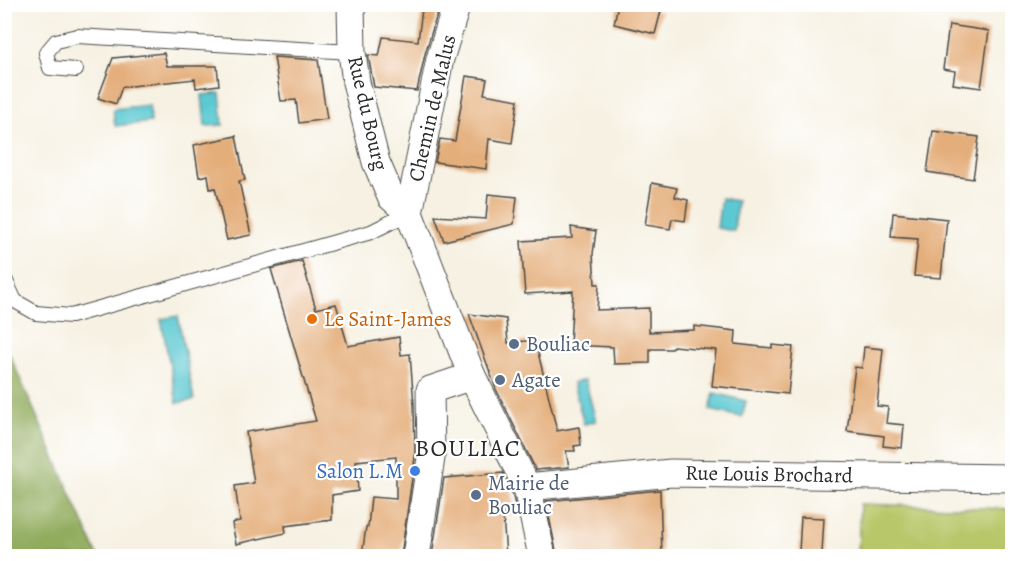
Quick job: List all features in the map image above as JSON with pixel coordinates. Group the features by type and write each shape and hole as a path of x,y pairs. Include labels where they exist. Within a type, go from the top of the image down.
{"street":[{"name":"Rue du Bourg","path":"351,4 352,52 356,82 376,162 391,197 409,213"},
{"name":"Chemin de Malus","path":"409,213 440,59 457,4"},
{"path":"409,213 472,376 526,487 543,556"},
{"path":"416,556 432,458 430,390 472,376"},
{"name":"Rue Louis Brochard","path":"526,487 671,472 1012,478"}],"lane":[{"path":"76,70 50,68 46,53 56,41 78,36 352,52"},
{"path":"4,277 15,301 36,313 71,316 371,232 409,213"}],"green space":[{"path":"5,344 98,556 5,556"},
{"path":"860,504 1012,509 1012,556 858,556"}],"water":[{"path":"220,93 223,125 205,126 202,95"},
{"path":"149,105 151,122 115,126 113,109"},
{"path":"721,198 737,201 734,231 717,228"},
{"path":"178,316 194,400 177,403 161,319"},
{"path":"585,380 596,421 584,424 573,383"},
{"path":"714,393 746,401 742,417 710,410"}],"building":[{"path":"618,4 656,4 654,10 661,11 655,34 614,24"},
{"path":"429,6 439,8 417,91 374,87 368,55 379,56 383,37 418,41 422,9"},
{"path":"949,25 989,31 981,88 953,84 955,71 943,69"},
{"path":"164,53 167,66 217,66 219,85 196,88 195,79 122,87 116,104 98,98 113,58"},
{"path":"274,57 318,60 327,119 299,123 296,100 281,101"},
{"path":"466,76 487,79 484,94 518,100 512,143 489,139 486,169 435,162 440,139 455,141"},
{"path":"933,131 979,137 973,179 927,172"},
{"path":"236,136 245,180 239,181 251,235 227,240 215,188 210,189 208,175 199,177 194,145"},
{"path":"652,183 677,188 675,197 688,200 685,221 672,219 670,229 645,225"},
{"path":"488,194 517,197 514,224 444,241 435,216 486,219"},
{"path":"893,213 947,219 941,278 914,276 918,239 891,237"},
{"path":"571,227 596,231 593,254 595,284 599,284 597,310 649,308 649,332 694,330 694,326 736,331 735,344 772,348 772,345 793,347 788,394 712,386 716,350 673,346 672,349 650,349 650,363 614,364 613,347 570,345 573,291 525,294 521,241 572,238"},
{"path":"302,261 316,309 336,304 348,346 399,337 401,355 410,354 415,457 401,556 362,556 371,497 396,499 396,457 356,461 358,491 332,495 332,520 285,526 286,533 236,544 232,523 240,521 235,486 254,483 246,432 316,421 271,269"},
{"path":"469,314 506,319 508,343 535,340 557,431 579,427 581,445 574,446 575,451 566,451 569,467 536,470 496,389"},
{"path":"864,347 883,349 877,406 888,407 886,423 904,425 902,448 883,446 884,436 847,431 855,367 862,368"},
{"path":"503,473 512,492 517,514 503,515 506,556 432,556 444,478"},
{"path":"660,490 662,556 557,556 546,501"},
{"path":"801,517 824,518 822,553 799,552"}],"place":[{"name":"Le Saint-James","path":"312,319"},
{"name":"Bouliac","path":"514,344"},
{"name":"Agate","path":"500,380"},
{"name":"Salon L.M","path":"415,471"},
{"name":"Mairie de Bouliac","path":"476,495"}],"district":[{"name":"BOULIAC","path":"468,448"}]}
